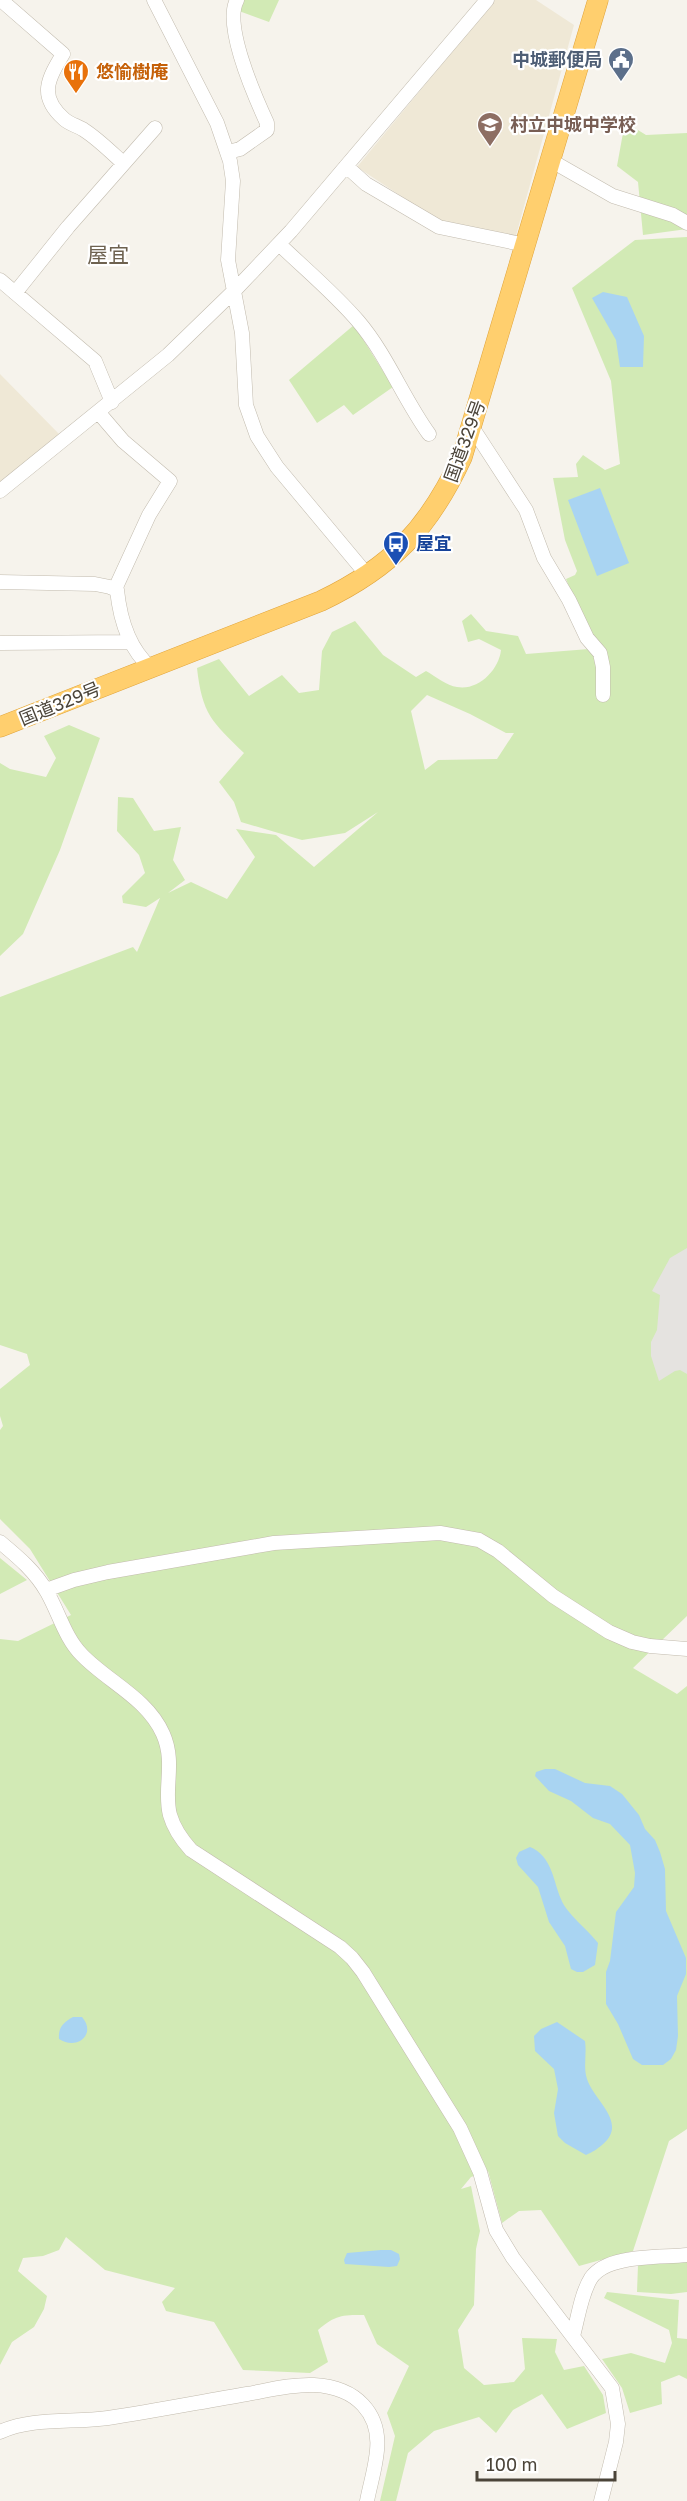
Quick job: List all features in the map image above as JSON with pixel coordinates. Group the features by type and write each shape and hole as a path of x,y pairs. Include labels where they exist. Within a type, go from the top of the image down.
{"highway":[{"name":"国道329号","path":"0,728 321,601 368,576 393,557 434,511 458,466 472,428 598,0"}],"street":[{"path":"1,0 63,54 52,72 47,99 64,119 84,130 123,163"},
{"path":"154,0 217,123 228,152 233,181 228,260 242,333 246,405 257,436 277,467 368,576"},
{"path":"228,152 240,149 267,130 267,123 244,70 239,50 233,7 237,0"},
{"path":"0,491 168,355 235,290 279,244 486,0"},
{"path":"15,293 123,163 155,129"},
{"path":"550,160 613,196 673,215 687,223"},
{"path":"346,166 366,184 439,227 526,245"},
{"path":"279,244 358,321 385,360 414,414 429,434"},
{"path":"0,280 94,361 112,402"},
{"path":"99,413 123,441 170,481 149,515 115,589 120,617 131,642 141,660 151,668"},
{"path":"472,428 526,510 544,558 569,600 587,638 600,653 603,667 603,695"},
{"path":"0,582 95,584 115,589"},
{"path":"0,643 131,642"},
{"path":"46,1590 108,1572 274,1543 440,1533 479,1540 498,1551 553,1596 609,1632 632,1642 650,1646 687,1649"},
{"path":"0,1542 25,1563 46,1590 71,1643 83,1657 140,1702 163,1733 170,1756 170,1814 179,1836 191,1850 340,1947 363,1972 460,2128 480,2172 496,2230 513,2258 612,2388 618,2424 616,2442 601,2501"},
{"path":"573,2336 587,2287 599,2269 612,2262 687,2255"},
{"path":"1,2432 34,2423 107,2418 283,2388 327,2386 339,2389 355,2398 363,2405 374,2423 378,2444 367,2501"}],"shaded area":[{"path":"495,0 536,0 574,25 515,239 442,223 357,167"},
{"path":"0,374 60,435 0,484"},
{"path":"687,1248 687,1374 680,1370 675,1371 659,1381 651,1356 651,1342 657,1330 660,1295 652,1291 670,1258"}],"green space":[{"path":"242,0 279,0 269,22 239,11"},
{"path":"625,122 646,135 687,133 687,229 643,235 638,182 617,166"},
{"path":"687,237 687,1616 633,1668 677,1694 687,1686 687,2129 669,2141 633,2251 579,2266 541,2210 519,2211 502,2223 488,2171 471,2177 461,2189 471,2186 480,2231 476,2249 474,2305 458,2330 464,2368 484,2385 514,2382 525,2369 522,2338 557,2339 555,2352 564,2370 584,2366 603,2395 606,2413 567,2429 542,2394 513,2410 496,2433 479,2417 434,2431 408,2453 396,2501 380,2501 395,2436 387,2413 409,2366 377,2344 364,2315 339,2317 318,2330 328,2362 310,2373 243,2370 214,2322 166,2311 162,2302 175,2288 105,2270 66,2237 59,2250 43,2256 23,2258 18,2271 47,2296 44,2309 34,2327 12,2342 0,2365 0,1639 18,1641 71,1615 30,1549 0,1519 0,1430 3,1426 0,1416 0,1389 30,1365 27,1354 0,1345 0,997 133,947 137,952 160,898 146,907 123,903 122,896 145,873 139,855 117,831 118,797 133,798 154,831 181,827 173,860 185,880 168,893 191,882 227,899 255,857 236,829 276,835 314,867 378,812 345,833 302,840 241,822 234,802 219,782 244,753 210,716 202,696 197,668 219,659 249,696 282,675 299,693 319,690 322,651 332,632 355,621 383,655 416,677 426,671 449,685 472,686 492,672 501,650 479,639 468,642 462,621 471,614 486,631 518,636 526,654 589,649 594,643 594,636 579,611 566,579 575,575 577,571 565,540 553,478 578,477 576,464 583,455 605,470 620,464 611,381 572,288 635,240","holes":["427,695 506,733 514,733 497,759 438,760 425,770 411,711"]},
{"path":"354,325 393,387 353,415 344,405 317,423 289,380"},
{"path":"69,725 100,738 60,850 23,934 0,956 0,763 10,769 46,777 56,758 44,736"},
{"path":"0,1558 27,1580 0,1594"},
{"path":"687,2262 687,2292 671,2294 637,2292 638,2265"},
{"path":"607,2292 679,2300 677,2338 687,2339 687,2379 679,2375 661,2382 662,2404 630,2413 622,2388 602,2359 631,2353 665,2363 672,2343 669,2330 604,2298"}],"water":[{"path":"603,292 627,297 644,336 643,367 620,367 616,340 592,298"},
{"path":"600,488 629,563 597,576 568,500"},
{"path":"555,1769 585,1783 610,1786 622,1794 639,1815 660,1852 665,1869 666,1911 686,1958 686,1974 677,1996 676,2050 671,2059 663,2065 642,2065 633,2059 618,2024 606,2004 606,1972 610,1961 616,1912 634,1887 635,1873 630,1845 610,1824 593,1818 571,1801 549,1791 535,1776 536,1772"},
{"path":"530,1847 543,1856 547,1862 567,1910 598,1943 595,1965 583,1972 571,1969 565,1946 549,1922 538,1887 518,1865 516,1858 519,1852"},
{"path":"73,2017 82,2017 86,2023 86,2035 78,2042 72,2043 59,2039 64,2023"},
{"path":"557,2022 585,2041 587,2079 611,2120 612,2128 609,2137 593,2152 586,2155 565,2143 558,2136 554,2113 558,2089 554,2069 535,2051 534,2036 541,2029"},
{"path":"391,2250 399,2254 400,2259 397,2266 345,2264 347,2253"}],"place":[{"name":"中城郵便局","path":"621,83"},
{"name":"悠愉樹庵","path":"76,95"},
{"name":"村立中城中学校","path":"490,148"},
{"name":"屋宜","path":"396,567"}],"district":[{"name":"屋宜","path":"108,255"}]}
